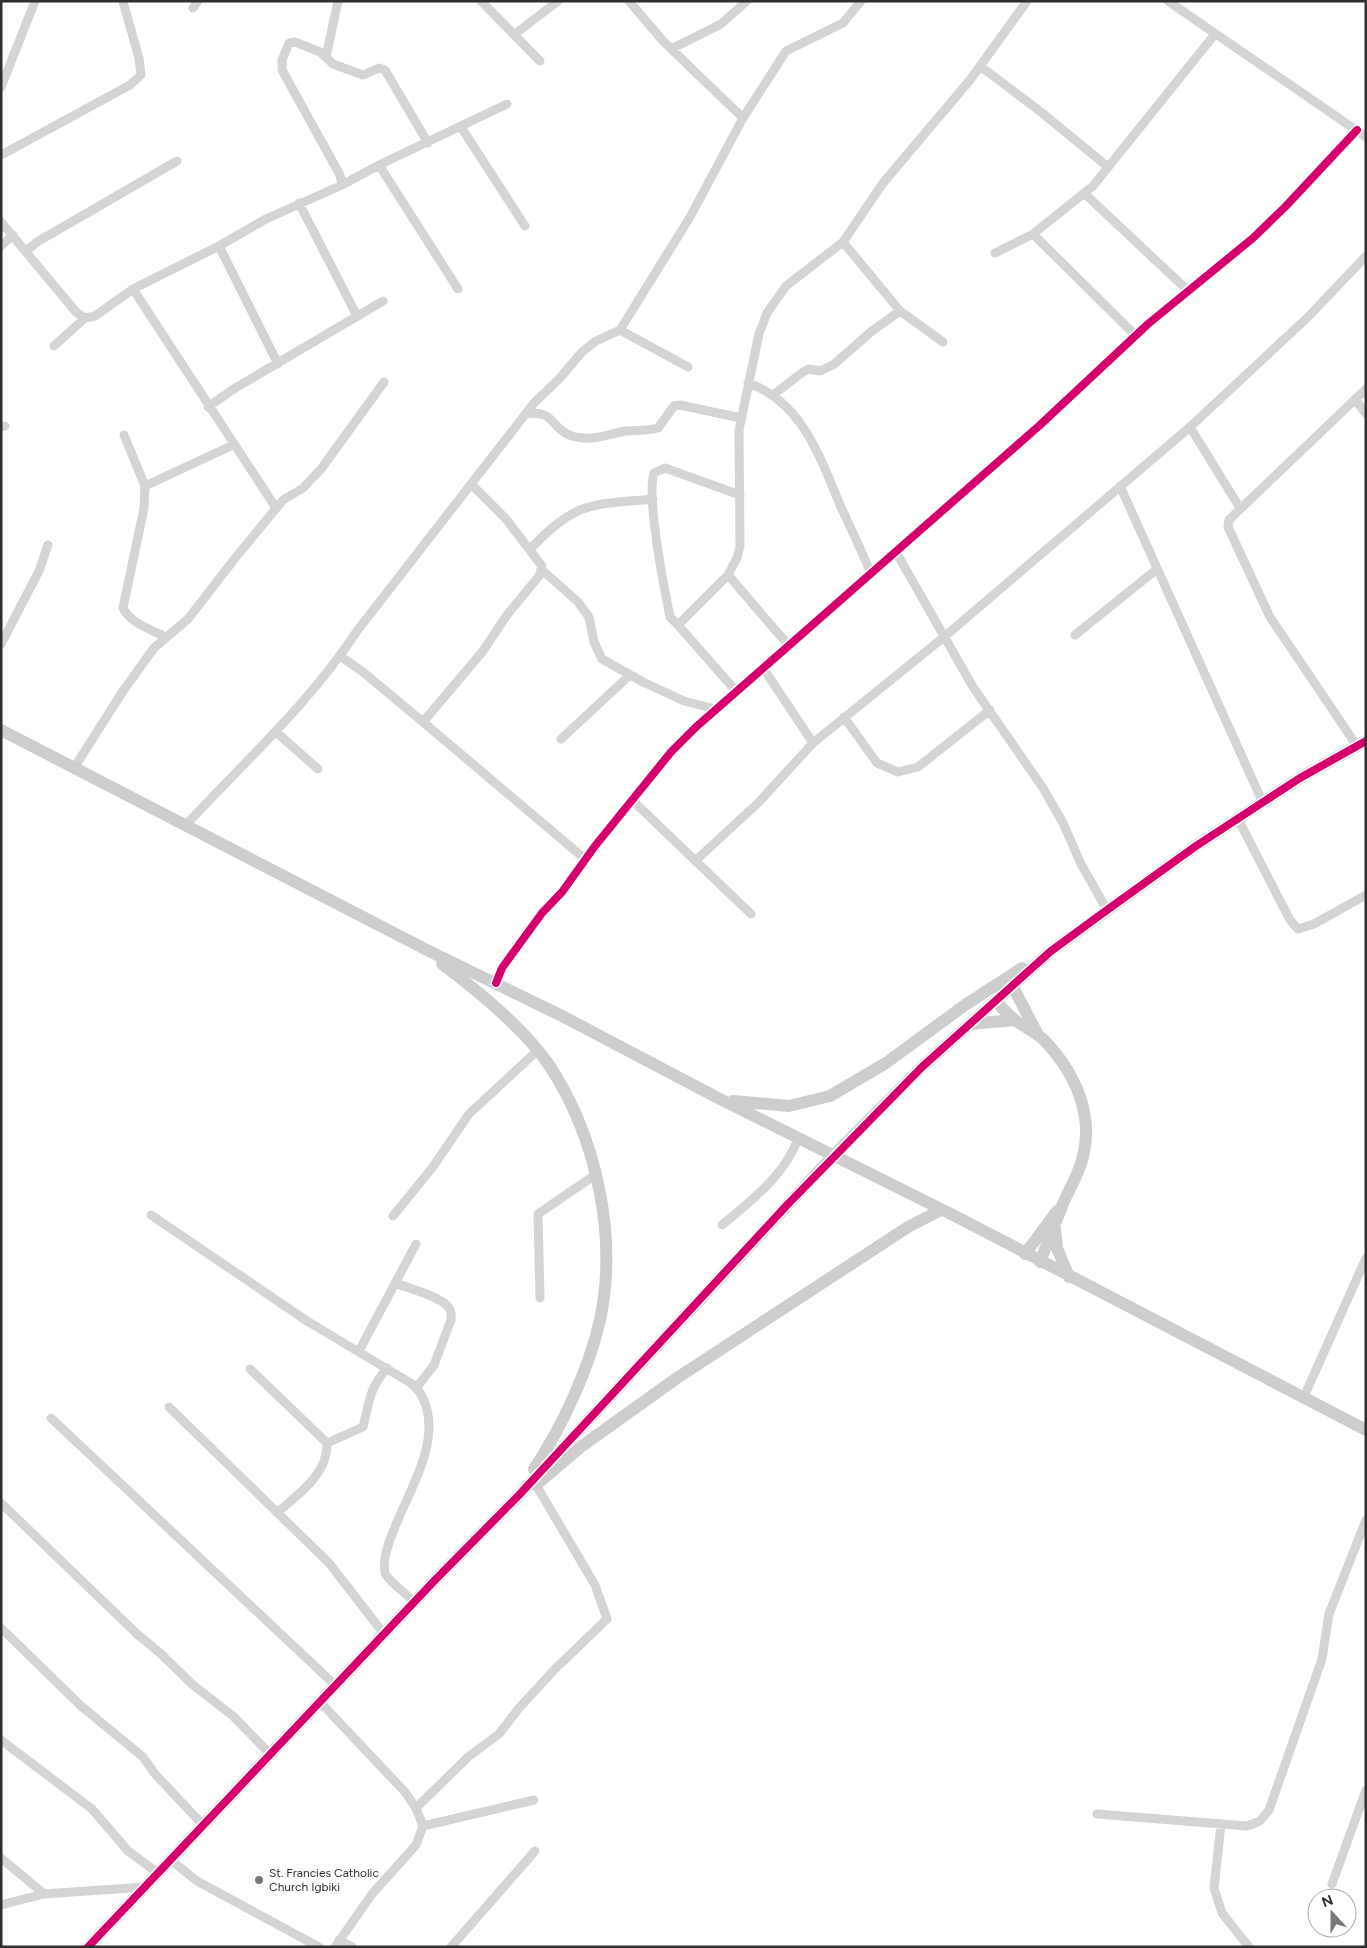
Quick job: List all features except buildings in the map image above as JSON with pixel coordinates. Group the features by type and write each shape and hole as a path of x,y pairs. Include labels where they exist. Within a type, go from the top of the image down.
{"main road":[{"path":"1,730 427,950 496,983 798,1139 941,1210 1303,1400 1366,1430"},
{"path":"718,1098 739,1103 789,1106 830,1096 886,1063 991,988 1051,951 1238,819 1361,743"},
{"path":"427,950 507,1018 548,1064 564,1092 586,1143 595,1175 603,1219 605,1284 600,1320 584,1374 542,1458 519,1495"},
{"path":"88,1947 414,1602 519,1495 844,1145 922,1067 1051,951"},
{"path":"1012,985 1037,1033 1062,1063 1076,1084 1085,1106 1087,1132 1085,1150 1078,1174 1061,1208 1055,1228 1040,1262"},
{"path":"996,1001 1014,1020 1037,1033"},
{"path":"970,1024 1014,1020"},
{"path":"1025,1254 1038,1233 1061,1208"},
{"path":"519,1495 536,1485 582,1446 677,1378 908,1227 941,1210"},
{"path":"1055,1228 1057,1248 1069,1277"}],"street":[{"path":"1,87 35,1"},
{"path":"326,57 338,1"},
{"path":"481,1 540,61"},
{"path":"515,34 558,1"},
{"path":"629,1 670,49 743,118"},
{"path":"670,49 721,24 748,1"},
{"path":"185,826 276,732 340,656 357,631 526,414 582,352 596,341 620,330 690,217 743,118 786,51 843,23 861,1"},
{"path":"678,625 728,575 737,558 740,546 738,450 741,418 759,334 776,298 786,286 843,242 883,183 946,110 1027,1"},
{"path":"1168,1 1366,137"},
{"path":"1,155 130,85 141,75 139,58 123,2"},
{"path":"994,253 1033,234 1084,194 1215,34"},
{"path":"342,185 340,175 282,70 282,60 289,43 295,42 326,57 333,64 363,75 379,68 385,70 428,143"},
{"path":"980,66 1041,112 1108,167"},
{"path":"54,346 85,318 95,316 133,289 299,203 342,185 379,165 508,104"},
{"path":"461,127 526,226"},
{"path":"496,983 502,968 542,913 562,892 585,859 671,752 715,709 1040,425 1136,336 1254,238 1280,213 1357,130"},
{"path":"26,251 45,237 177,160"},
{"path":"379,165 458,289"},
{"path":"1084,194 1182,286 1191,289"},
{"path":"299,203 358,316"},
{"path":"1,222 76,312 85,318"},
{"path":"1033,234 1136,336"},
{"path":"1,246 13,235"},
{"path":"843,242 900,312 943,342"},
{"path":"219,246 278,364"},
{"path":"695,861 758,803 813,742 944,637 1190,427 1308,317 1366,256"},
{"path":"133,289 208,407 276,508"},
{"path":"208,407 232,390 383,301"},
{"path":"773,395 809,369 820,372 833,365 872,331 900,312"},
{"path":"620,330 688,368"},
{"path":"74,768 123,691 146,659 166,637 188,619 283,500 303,488 321,469 384,382"},
{"path":"748,383 773,395 784,403 809,434 871,574"},
{"path":"1361,743 1270,617 1228,527 1229,520 1240,508 1366,389"},
{"path":"1355,399 1366,414"},
{"path":"526,414 539,412 550,417 559,428 571,436 589,439 658,428 674,406 680,405 741,418"},
{"path":"1190,427 1240,508"},
{"path":"124,435 145,486 144,508 124,608 131,618 166,637"},
{"path":"145,486 233,445"},
{"path":"736,692 670,617 652,481 654,473 665,468 740,495"},
{"path":"471,484 500,512 530,549 542,566 542,570 578,602 588,617 594,642 602,659 684,701 715,709"},
{"path":"1120,486 1263,803"},
{"path":"530,549 553,527 574,513 594,506 653,499"},
{"path":"1,644 39,571 48,545"},
{"path":"896,552 944,637 990,710 1043,788 1063,823 1081,864 1107,910"},
{"path":"1074,635 1157,569"},
{"path":"423,722 483,651 507,615 542,570"},
{"path":"728,575 789,646"},
{"path":"340,656 363,672 585,859"},
{"path":"763,668 813,742"},
{"path":"561,740 630,675"},
{"path":"844,718 877,762 898,772 918,767 990,710"},
{"path":"276,732 318,769"},
{"path":"632,800 751,914"},
{"path":"1238,819 1290,920 1298,928 1314,924 1366,895"},
{"path":"393,1216 432,1168 469,1114 537,1052"},
{"path":"722,1225 773,1180 791,1158 798,1139"},
{"path":"540,1298 538,1214 595,1175"},
{"path":"151,1215 307,1321 417,1387 422,1395 430,1419 428,1443 425,1458 388,1544 384,1563 388,1579 414,1602"},
{"path":"359,1351 416,1244"},
{"path":"1303,1400 1366,1258"},
{"path":"395,1283 441,1301 449,1307 451,1312 452,1320 434,1365 417,1387"},
{"path":"328,1443 363,1427 370,1393 387,1368"},
{"path":"250,1369 328,1443 328,1449 315,1480 277,1513"},
{"path":"168,1407 329,1563 384,1634"},
{"path":"51,1418 336,1686"},
{"path":"416,1808 468,1757 499,1734 519,1708 555,1669 607,1619 595,1585 536,1485"},
{"path":"1,1503 136,1633 193,1685 232,1716 270,1754"},
{"path":"1097,1814 1247,1826 1260,1821 1269,1810 1322,1659 1329,1614 1366,1520"},
{"path":"1,1628 80,1705 143,1757 155,1774 203,1824"},
{"path":"320,1702 405,1792 416,1808 423,1826 416,1845 372,1894 337,1943 352,1947"},
{"path":"1,1740 92,1809 128,1851 158,1873"},
{"path":"1332,1884 1366,1790"},
{"path":"423,1826 534,1800"},
{"path":"1221,1824 1214,1888 1222,1913 1249,1947"},
{"path":"451,1947 535,1851"},
{"path":"1,1858 44,1894"},
{"path":"171,1860 197,1881 319,1947"},
{"path":"1,1905 44,1894 145,1887"}],"cycle path":[{"path":"496,983 502,968 542,913 562,892 595,846 671,752 696,727 1040,425 1148,324 1253,238 1286,206 1357,130"},
{"path":"88,1947 436,1579 519,1495 788,1204 922,1067 1051,951 1196,846 1300,778 1366,741"}],"place":[{"name":"St. Francies Catholic Church Igbiki","path":"259,1880"}]}
